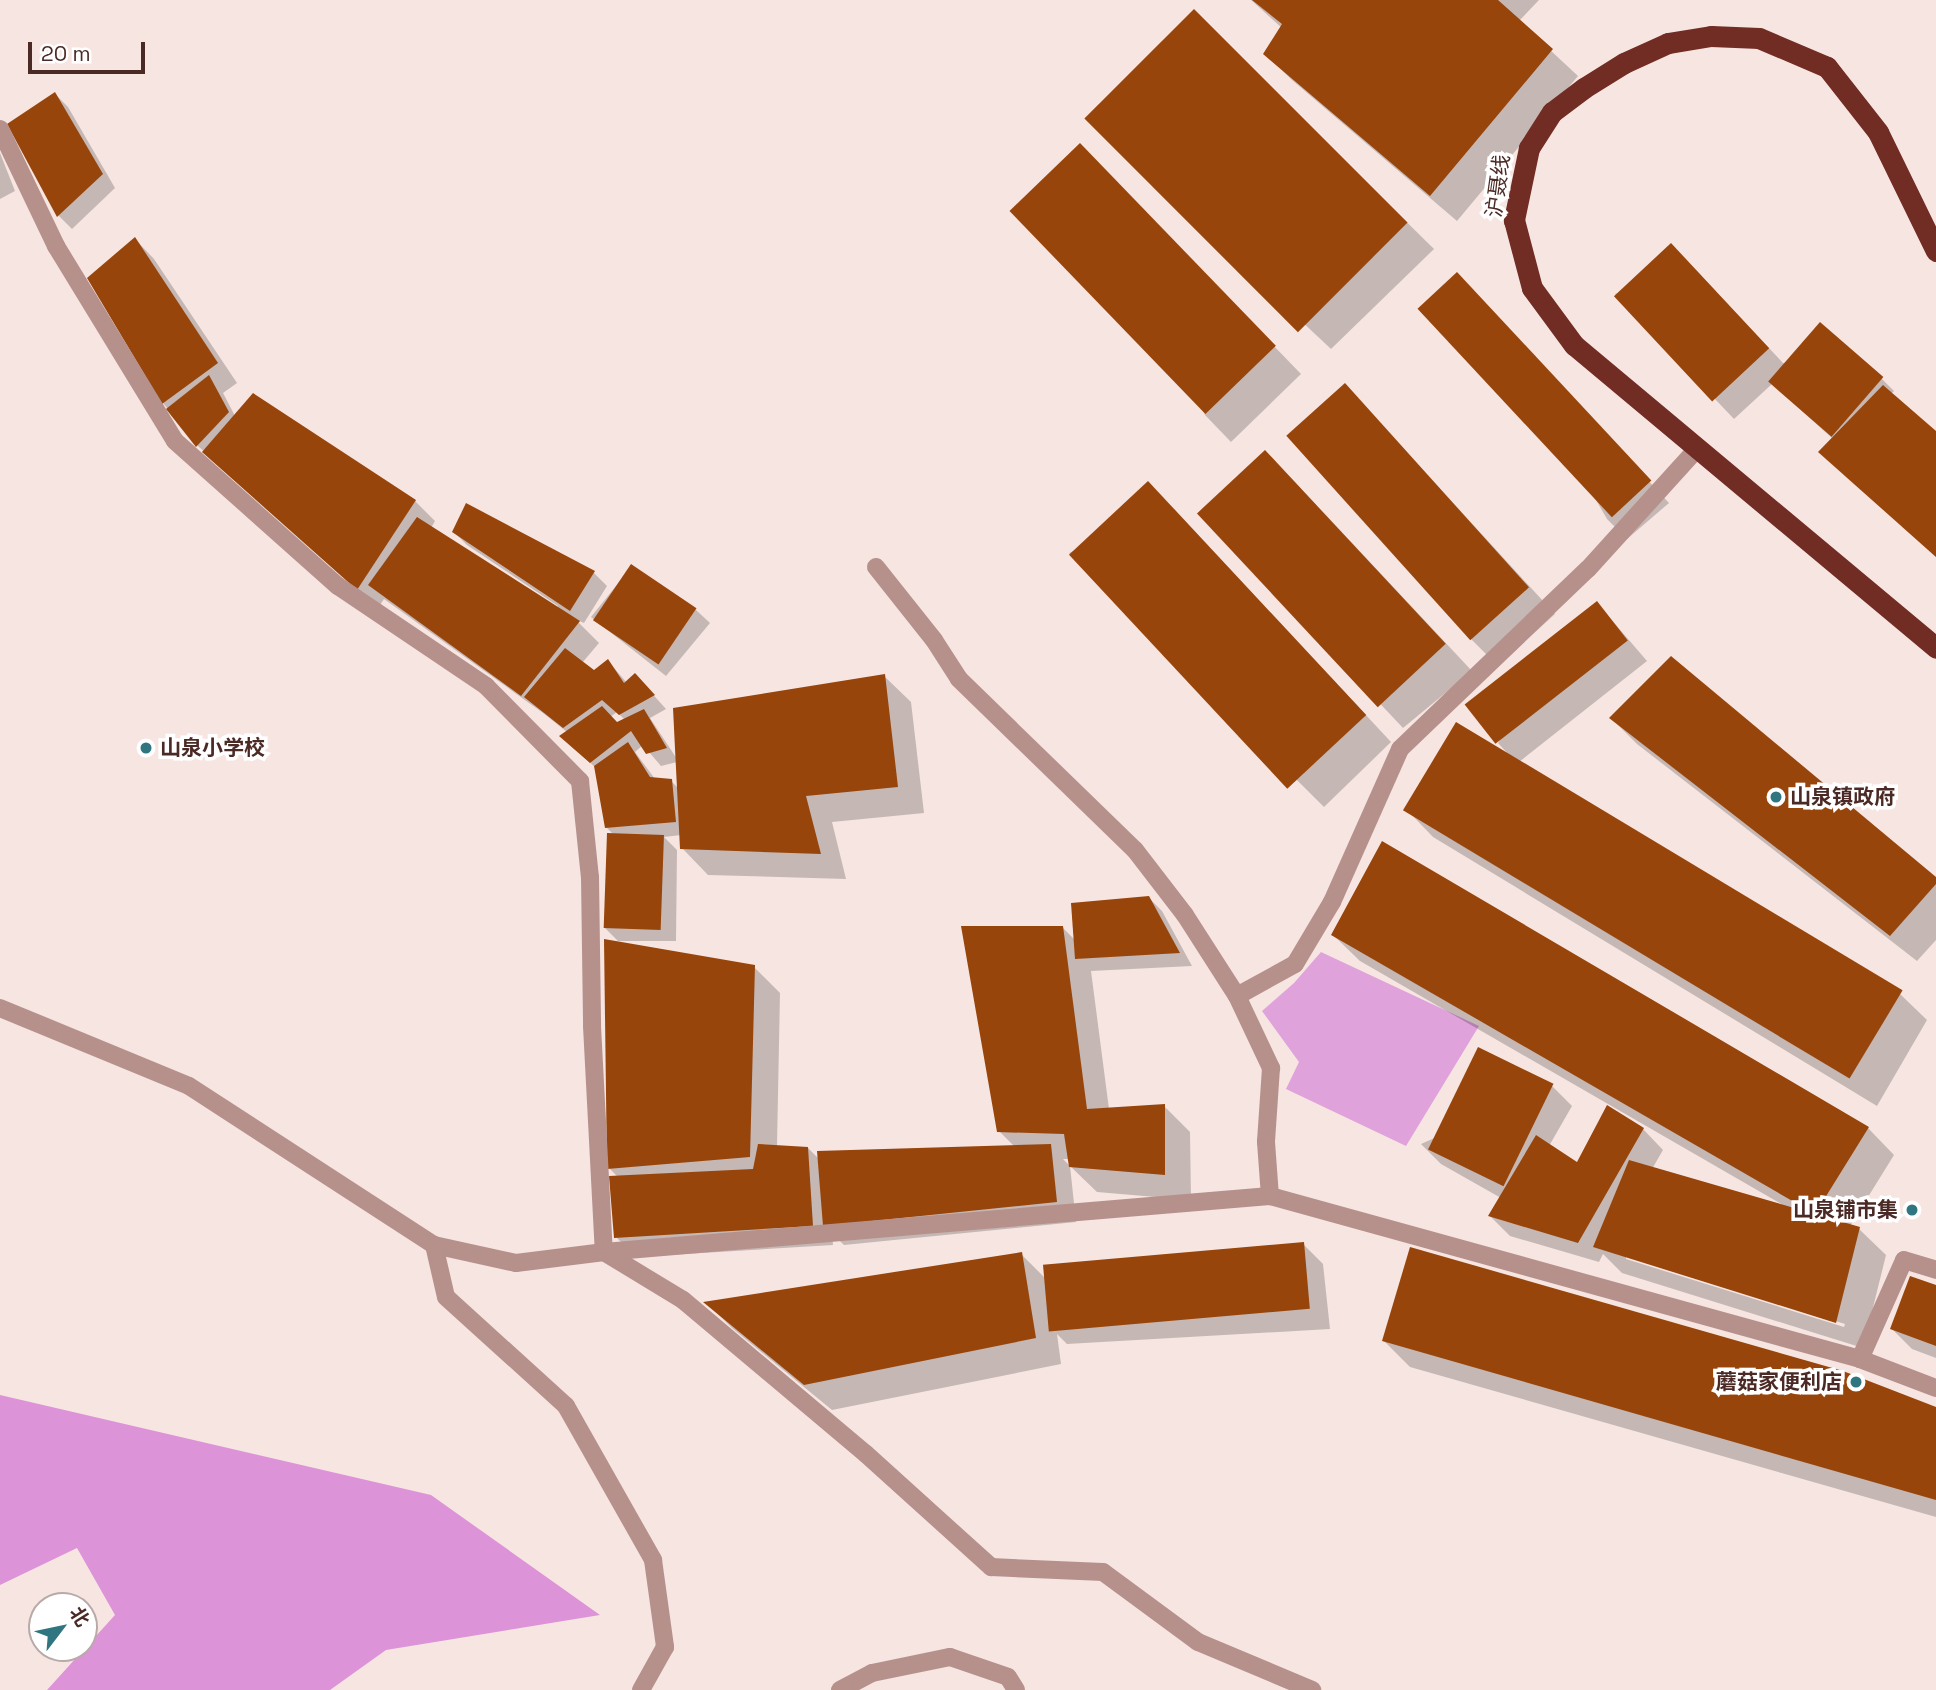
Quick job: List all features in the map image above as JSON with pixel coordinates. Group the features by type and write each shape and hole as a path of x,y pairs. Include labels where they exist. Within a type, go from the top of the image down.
{"highway":[{"name":"沪聂线","path":"1936,251 1878,132 1827,66 1759,38 1711,36 1668,43 1624,63 1552,112 1529,148 1514,220 1532,288 1574,345 1936,648"}],"street":[{"path":"0,129 56,246 175,441 338,586 486,686 580,781 590,877 592,1026 604,1252"},
{"path":"1237,996 1295,964 1332,902 1400,748 1588,569 1697,449"},
{"path":"876,567 927,631 959,679 1135,850 1185,915 1237,996 1271,1068 1266,1142 1270,1196"},
{"path":"0,1008 189,1086 434,1245 516,1263 604,1252 1270,1196 1860,1359 1936,1388"},
{"path":"434,1245 446,1297 566,1406 653,1560 665,1647 641,1690"},
{"path":"604,1252 683,1300 866,1454 991,1567 1103,1572 1198,1642 1312,1690"},
{"path":"1860,1359 1904,1261 1936,1270"},
{"path":"840,1690 872,1674 950,1657 1008,1677 1016,1690"}],"shaded area":[{"path":"1321,952 1479,1026 1406,1146 1286,1089 1299,1062 1262,1011 1294,983"},
{"path":"0,1395 431,1495 600,1615 386,1650 330,1690 47,1690 72,1662 98,1662 98,1634 115,1615 77,1548 0,1585"}],"building":[{"path":"1252,0 1498,0 1553,49 1430,196 1263,54 1282,24"},
{"path":"1194,9 1408,223 1298,332 1084,119"},
{"path":"55,92 103,174 57,217 7,124"},
{"path":"1080,143 1276,346 1205,414 1010,211"},
{"path":"135,237 218,363 162,404 87,278"},
{"path":"1671,243 1769,348 1712,402 1614,296"},
{"path":"1457,272 1651,480 1612,517 1418,309"},
{"path":"1820,322 1883,377 1832,437 1768,382"},
{"path":"209,375 229,412 196,447 166,409"},
{"path":"1345,383 1529,587 1470,640 1286,436"},
{"path":"1883,385 1936,431 1936,557 1818,452"},
{"path":"253,393 416,500 357,590 202,452"},
{"path":"1265,450 1446,644 1378,707 1197,513"},
{"path":"1148,481 1366,715 1287,789 1069,555"},
{"path":"466,503 595,571 570,611 452,532"},
{"path":"417,517 580,621 521,696 368,585"},
{"path":"631,564 696,608 658,665 593,620"},
{"path":"1597,601 1628,640 1495,744 1465,704"},
{"path":"565,648 594,670 608,659 624,683 635,673 655,695 619,715 602,700 563,728 524,697"},
{"name":"山泉镇政府","path":"1671,656 1936,877 1936,884 1890,936 1609,718"},
{"path":"885,674 898,787 806,796 821,854 680,849 673,708"},
{"path":"602,706 617,722 644,709 667,748 646,754 631,731 590,763 559,736"},
{"path":"1456,722 1903,990 1850,1079 1403,810"},
{"path":"628,742 650,777 672,779 676,822 605,828 594,766"},
{"path":"607,833 664,835 661,930 604,928"},
{"path":"1382,841 1869,1127 1815,1214 1331,935"},
{"path":"1149,896 1180,953 1075,959 1071,903"},
{"path":"961,926 1063,926 1087,1109 1165,1104 1165,1175 1069,1167 1064,1134 997,1132"},
{"path":"604,939 755,965 750,1157 607,1169"},
{"path":"1478,1047 1553,1084 1504,1186 1428,1149"},
{"path":"1607,1105 1644,1128 1578,1243 1488,1216 1536,1135 1577,1162"},
{"path":"758,1144 808,1147 813,1226 614,1238 609,1176 753,1169"},
{"path":"1051,1144 1057,1202 823,1226 817,1151"},
{"path":"1629,1160 1860,1227 1836,1323 1593,1247"},
{"path":"1304,1242 1310,1309 1049,1332 1043,1265"},
{"path":"1410,1247 1843,1371 1936,1407 1936,1500 1382,1341"},
{"path":"1022,1252 1036,1338 804,1385 703,1302"},
{"path":"1910,1276 1936,1285 1936,1346 1890,1329"}],"place":[{"name":"山泉小学校","path":"146,748"},
{"name":"山泉镇政府","path":"1776,797"},
{"name":"山泉铺市集","path":"1912,1210"},
{"name":"蘑菇家便利店","path":"1856,1382"}]}
